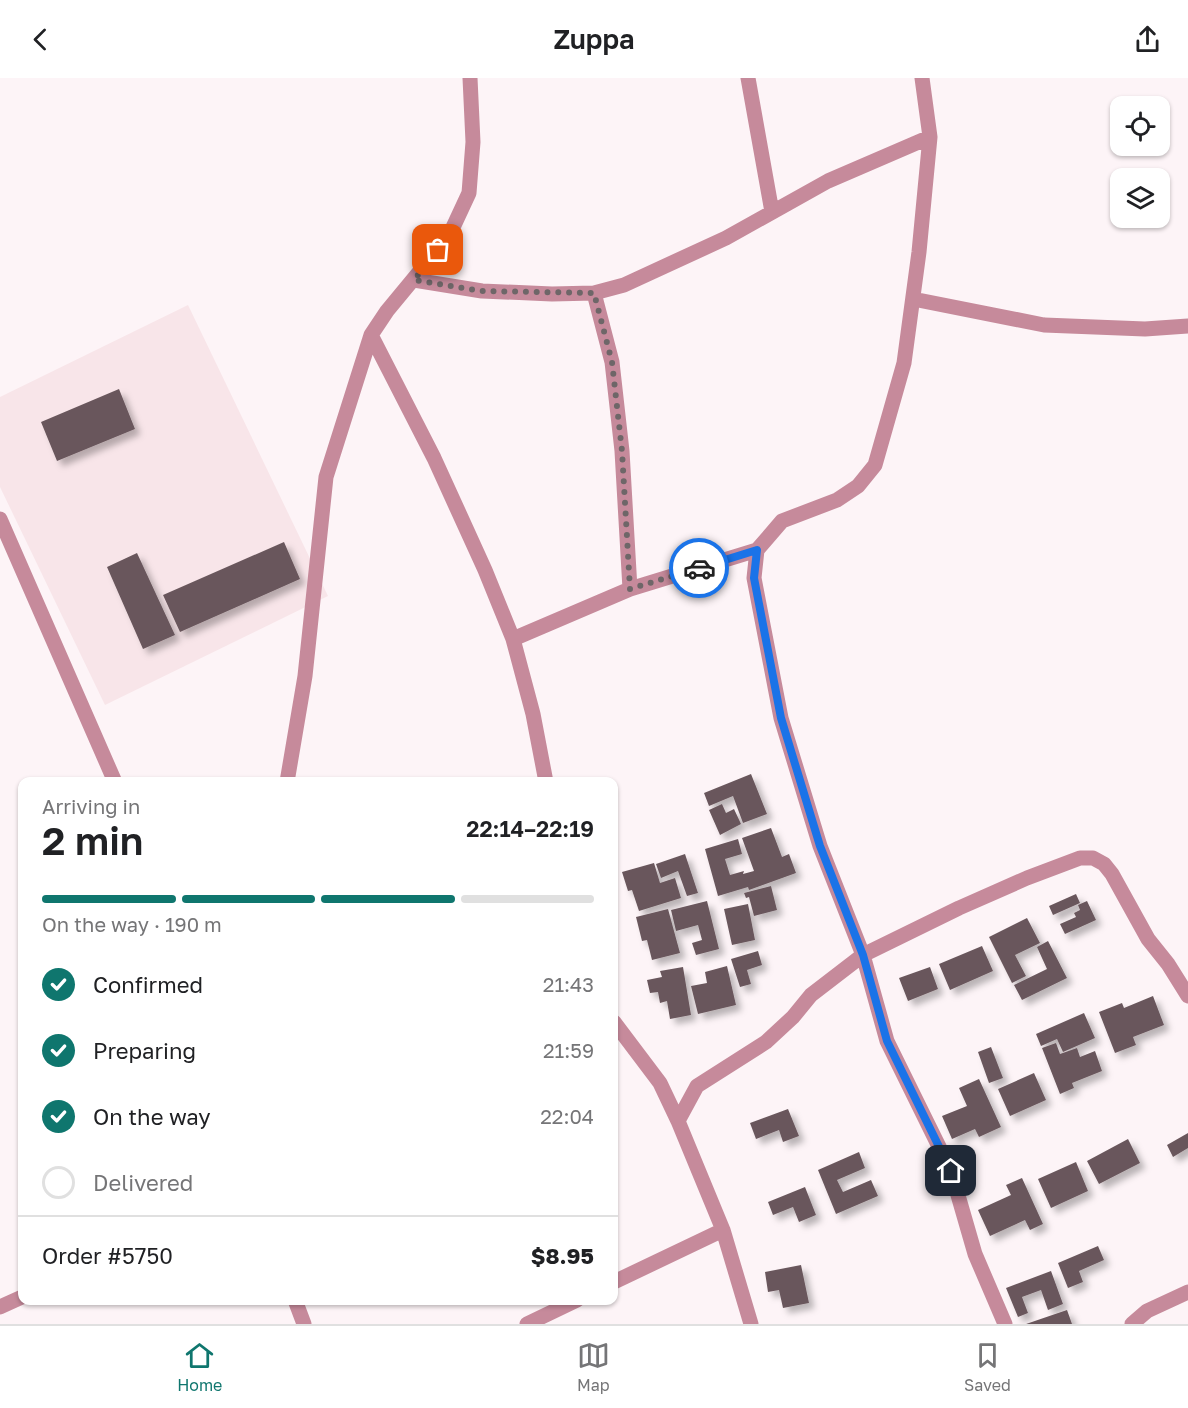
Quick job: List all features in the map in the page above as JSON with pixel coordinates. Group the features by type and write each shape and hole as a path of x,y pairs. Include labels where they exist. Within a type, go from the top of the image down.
{"street":[{"path":"288,777 305,676 326,477 371,335 387,311 449,236 469,193 472,142 470,78"},
{"path":"748,78 772,212"},
{"path":"513,639 630,589 757,550 782,521 837,500 858,486 875,465 904,363 913,299 930,138 922,78"},
{"path":"414,280 482,291 594,293 624,285 726,238 828,181 930,138"},
{"path":"594,293 612,362 622,451 630,589"},
{"path":"913,299 1044,325 1145,329 1188,326"},
{"path":"371,335 434,458 486,570 513,639 533,714 545,777"},
{"path":"0,519 113,777"},
{"path":"757,550 754,578 781,718 820,846 863,955 887,1041 951,1171 975,1254 1005,1324"},
{"path":"678,1121 697,1086 766,1042 793,1017 812,995 863,955 912,930 1027,878 1080,858 1093,858 1104,864 1112,874 1148,939 1168,964 1188,996"},
{"path":"618,1027 660,1083 678,1121 723,1230 751,1324"},
{"path":"618,1280 723,1230"},
{"path":"1132,1324 1147,1311 1188,1292"},
{"path":"0,1307 18,1299"},
{"path":"297,1305 304,1324"},
{"path":"530,1324 567,1305"}],"shaded area":[{"path":"188,305 328,596 105,705 0,487 0,397"}],"building":[{"path":"119,389 135,429 57,461 41,422"},
{"path":"284,542 300,579 180,632 163,595"},
{"path":"137,553 175,635 143,649 107,567"},
{"path":"751,774 767,814 743,823 733,796 709,806 704,793"},
{"path":"722,804 726,813 734,809 741,824 720,835 709,810"},
{"path":"771,828 782,857 789,854 796,873 749,890 748,887 718,896 705,849 738,839 742,854 725,859 730,875 754,871 742,838"},
{"path":"685,854 698,893 687,896 678,871 661,878 656,864"},
{"path":"654,863 660,883 675,878 681,898 639,911 632,890 628,891 622,872"},
{"path":"771,886 777,910 754,916 749,897 746,898 744,893"},
{"path":"1076,894 1080,903 1053,915 1049,906"},
{"path":"707,901 719,949 696,955 692,943 702,940 698,925 676,931 671,910"},
{"path":"1087,901 1096,920 1065,934 1060,924 1076,917 1074,913 1080,910 1078,905"},
{"path":"748,904 755,940 732,945 724,909"},
{"path":"668,909 680,953 652,960 647,940 642,941 636,917"},
{"path":"1027,918 1040,943 1015,955 1026,976 1012,983 989,937"},
{"path":"1048,941 1067,978 1022,1000 1014,985 1047,969 1037,947"},
{"path":"982,946 993,971 950,990 939,964"},
{"path":"758,951 762,965 747,970 751,984 740,987 731,959"},
{"path":"727,966 736,1005 698,1014 691,986 707,983 705,972"},
{"path":"683,967 691,1015 670,1019 667,1001 660,1003 658,992 650,993 647,980 662,977 660,971"},
{"path":"930,967 938,989 908,1001 899,978"},
{"path":"1153,996 1164,1025 1133,1037 1136,1045 1115,1053 1099,1012 1122,1003 1124,1008"},
{"path":"1084,1013 1095,1038 1063,1052 1057,1039 1041,1046 1036,1034"},
{"path":"1056,1043 1060,1054 1077,1048 1080,1057 1095,1051 1102,1071 1072,1083 1074,1088 1060,1094 1042,1048"},
{"path":"991,1047 1003,1078 989,1083 978,1052"},
{"path":"1034,1073 1046,1100 1010,1116 998,1089"},
{"path":"979,1079 1001,1127 979,1137 975,1129 952,1139 942,1116 967,1106 959,1088"},
{"path":"788,1109 799,1136 783,1142 779,1130 756,1139 750,1123"},
{"path":"1188,1133 1188,1148 1173,1157 1167,1145"},
{"path":"1128,1139 1140,1163 1099,1184 1087,1161"},
{"path":"859,1152 865,1168 837,1180 843,1192 871,1180 878,1196 836,1214 818,1170"},
{"path":"1076,1162 1088,1191 1051,1208 1038,1179"},
{"path":"1022,1178 1043,1224 1030,1230 1025,1220 990,1236 978,1210 1011,1195 1006,1185"},
{"path":"805,1187 816,1215 799,1222 793,1207 773,1215 768,1202"},
{"path":"1098,1246 1104,1260 1079,1271 1083,1282 1068,1288 1058,1263"},
{"path":"801,1265 809,1303 783,1308 779,1290 768,1292 765,1272"},
{"path":"1051,1271 1063,1304 1048,1310 1041,1290 1022,1297 1028,1313 1018,1317 1006,1288"},
{"path":"1067,1310 1072,1324 1026,1324"}],"way so far":[{"path":"438,250 414,280 482,291 594,293 612,362 622,451 630,589 699,568"}],"route":[{"path":"699,568 757,550 754,578 781,718 820,846 863,955 887,1041 951,1171"}]}
